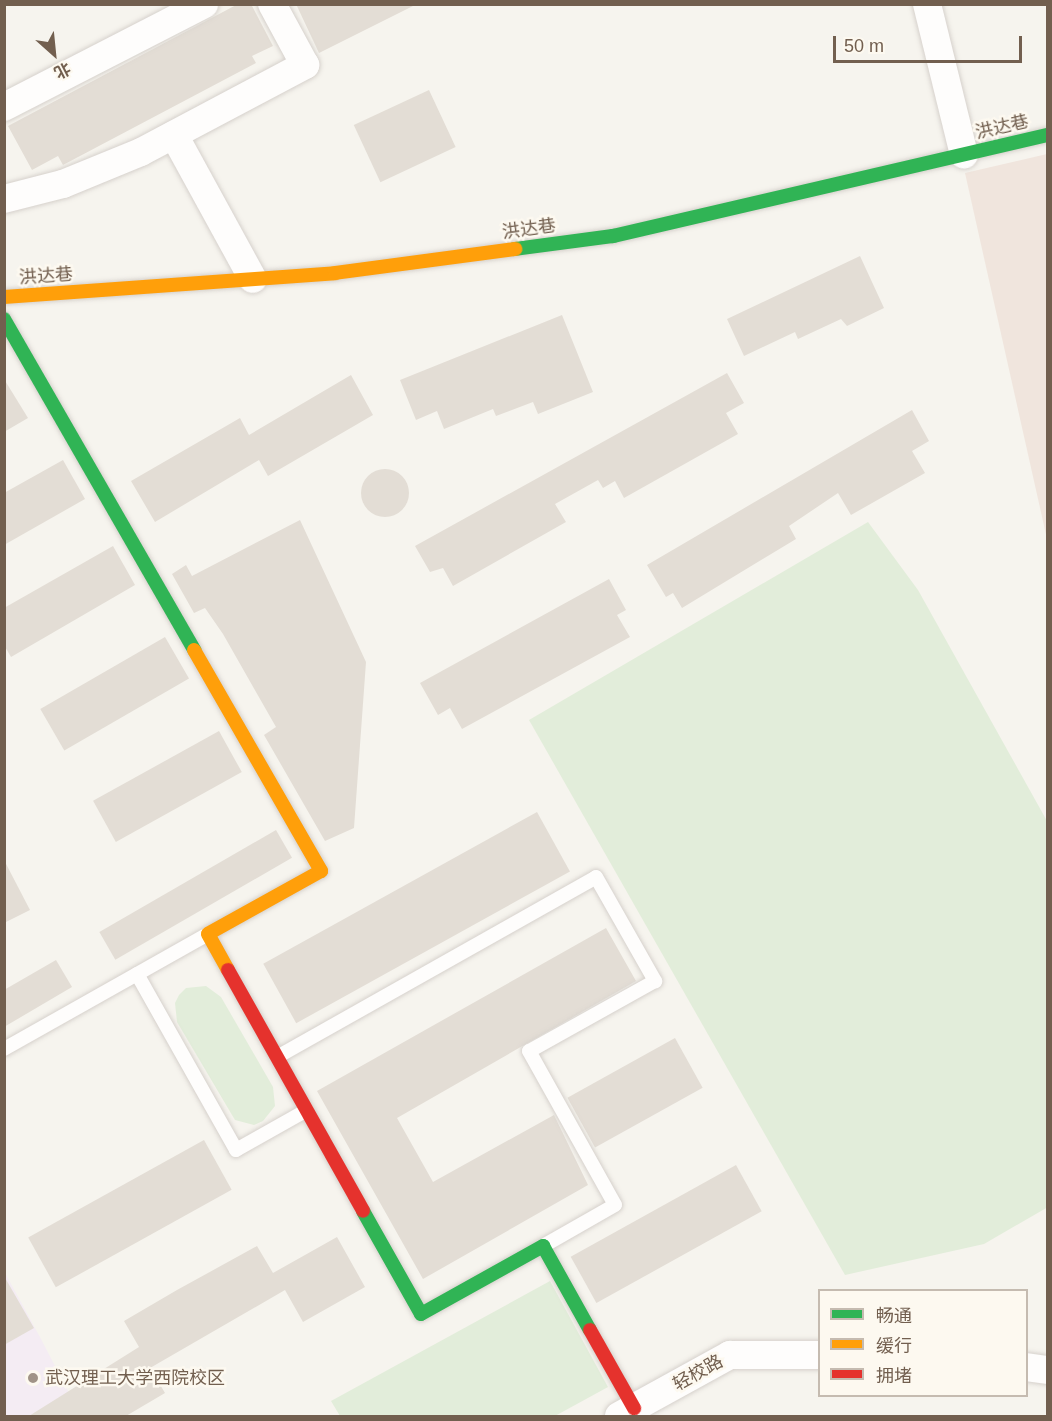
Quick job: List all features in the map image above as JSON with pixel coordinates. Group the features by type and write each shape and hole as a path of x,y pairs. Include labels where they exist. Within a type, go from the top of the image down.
{"street":[{"path":"4,107 204,4"},
{"path":"4,199 63,184 174,135 305,65 272,4"},
{"path":"927,4 964,154"},
{"path":"174,135 253,279"},
{"name":"洪达巷","path":"4,297 336,273 613,236 1047,135"},
{"path":"4,319 321,871 208,934 421,1314 543,1246 642,1410"},
{"name":"轻校路","path":"642,1410 730,1355 818,1355"},
{"path":"1028,1367 1047,1370"}],"lane":[{"path":"277,1057 596,878 655,981 529,1052 615,1205 543,1246"},
{"path":"4,1049 208,934"},
{"path":"137,974 236,1150 307,1110"}],"shaded area":[{"path":"1048,154 1047,539 965,173"},
{"name":"武汉理工大学西院校区","path":"4,1271 41,1339 81,1416 5,1416"}],"green space":[{"path":"868,522 918,590 1047,821 1048,1207 984,1244 845,1275 529,720"},
{"path":"206,986 221,997 273,1087 275,1106 263,1121 254,1125 235,1120 177,1022 175,1003 179,995 186,988"},
{"path":"550,1281 608,1387 555,1416 340,1416 331,1401"}],"building":[{"path":"238,4 251,4 273,46 252,56 256,63 63,165 58,156 32,170 8,126"},
{"path":"296,4 417,4 319,53"},
{"path":"429,90 456,147 380,182 354,125"},
{"path":"860,256 884,308 847,326 841,319 798,339 795,332 744,356 727,319"},
{"path":"562,315 593,392 538,414 533,402 496,416 493,409 444,429 437,411 416,420 400,380"},
{"path":"727,373 744,403 726,413 738,434 624,498 615,481 603,488 598,480 555,504 566,522 453,586 443,568 430,572 415,546"},
{"path":"351,375 373,415 268,476 259,460 155,522 131,481 240,418 249,435"},
{"path":"4,379 28,418 4,432"},
{"path":"912,410 929,441 912,451 925,473 851,515 838,493 789,526 796,539 682,608 673,593 666,597 647,565"},
{"path":"63,460 85,499 4,545 4,493"},
{"path":"380,469 390,469 405,479 409,493 408,502 399,513 390,517 380,517 365,507 361,498 361,488 371,473"},
{"path":"300,520 366,662 354,828 325,841 264,735 276,727 223,634 205,608 194,613 172,574 186,565 192,576"},
{"path":"113,546 135,585 11,657 4,645 4,608"},
{"path":"609,579 626,610 617,615 630,637 462,729 450,708 438,715 420,683"},
{"path":"165,637 189,679 64,751 40,709"},
{"path":"219,731 242,772 116,842 93,801"},
{"path":"537,812 570,871 296,1023 263,964"},
{"path":"276,830 292,858 115,960 99,932"},
{"path":"4,860 30,910 4,923"},
{"path":"606,928 636,981 397,1118 433,1182 554,1115 588,1185 423,1279 317,1091"},
{"path":"56,960 72,987 4,1027 4,990"},
{"path":"675,1038 703,1088 595,1147 567,1098"},
{"path":"204,1140 232,1190 56,1287 28,1237"},
{"path":"736,1165 762,1211 596,1303 571,1257"},
{"path":"337,1237 365,1287 303,1322 285,1290 150,1368 165,1393 126,1416 29,1416 139,1347 124,1321 177,1290 257,1246 273,1273"},
{"path":"4,1276 34,1328 4,1345"}],"traffic: fast":[{"path":"515,249 613,236 1048,135"},
{"path":"4,319 194,650"},
{"path":"363,1211 421,1314 543,1246 590,1330"}],"traffic: slow":[{"path":"4,297 335,273 515,249"},
{"path":"194,650 321,871 208,934 228,970"}],"traffic: jam":[{"path":"228,970 363,1211"},
{"path":"590,1330 634,1408"}],"place":[{"name":"武汉理工大学西院校区","path":"33,1378"}]}
